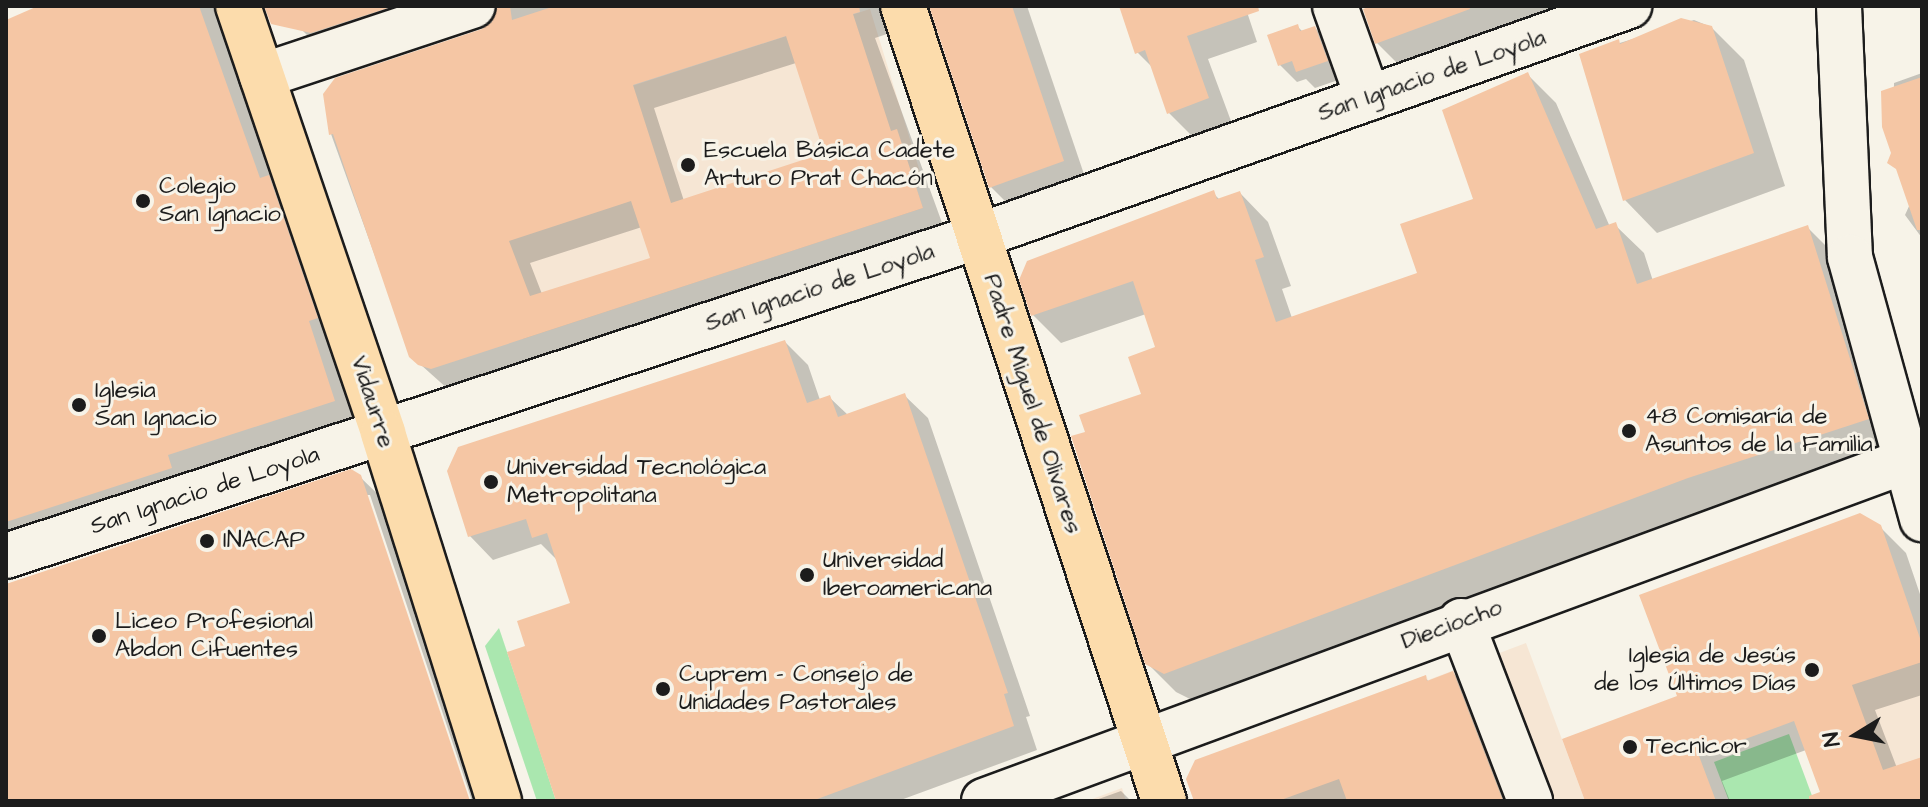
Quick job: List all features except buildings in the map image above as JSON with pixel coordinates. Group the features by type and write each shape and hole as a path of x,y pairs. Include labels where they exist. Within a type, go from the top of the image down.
{"main road":[{"name":"Vidaurre","path":"238,6 383,433 499,801"},
{"name":"Padre Miguel de Olivares","path":"903,6 976,237 1164,801"}],"street":[{"path":"262,76 473,6"},
{"path":"1335,6 1368,98"},
{"name":"San Ignacio de Loyola","path":"6,556 976,237 1629,6"},
{"path":"1839,6 1850,257 1913,458 1922,519"},
{"name":"Dieciocho","path":"984,801 1461,621 1913,458"},
{"path":"1461,621 1530,801"}],"shaded area":[{"name":"Escuela Básica Cadete Arturo Prat Chacón","path":"870,9 924,185 916,188 923,208 523,339 450,145"},
{"path":"1526,643 1585,801 1194,801 1186,779 1426,675 1428,680"},
{"path":"1922,662 1922,801 1894,801 1849,679"},
{"path":"1122,788 1126,801 1087,801"}],"green space":[{"path":"499,628 556,801 537,801 485,646"},
{"path":"1789,734 1814,801 1729,801 1714,762"}],"place":[{"name":"Escuela Básica Cadete Arturo Prat Chacón","path":"688,165"},
{"name":"Colegio San Ignacio","path":"143,201"},
{"name":"Iglesia San Ignacio","path":"79,405"},
{"name":"48 Comisaría de Asuntos de la Familia","path":"1629,431"},
{"name":"Universidad Tecnológica Metropolitana","path":"491,482"},
{"name":"INACAP","path":"207,541"},
{"name":"Universidad Iberoamericana","path":"807,575"},
{"name":"Liceo Profesional Abdon Cifuentes","path":"99,636"},
{"name":"Iglesia de Jesús de los Últimos Días","path":"1812,670"},
{"name":"Cuprem - Consejo de Unidades Pastorales","path":"663,689"},
{"name":"Tecnicor","path":"1630,747"}]}
